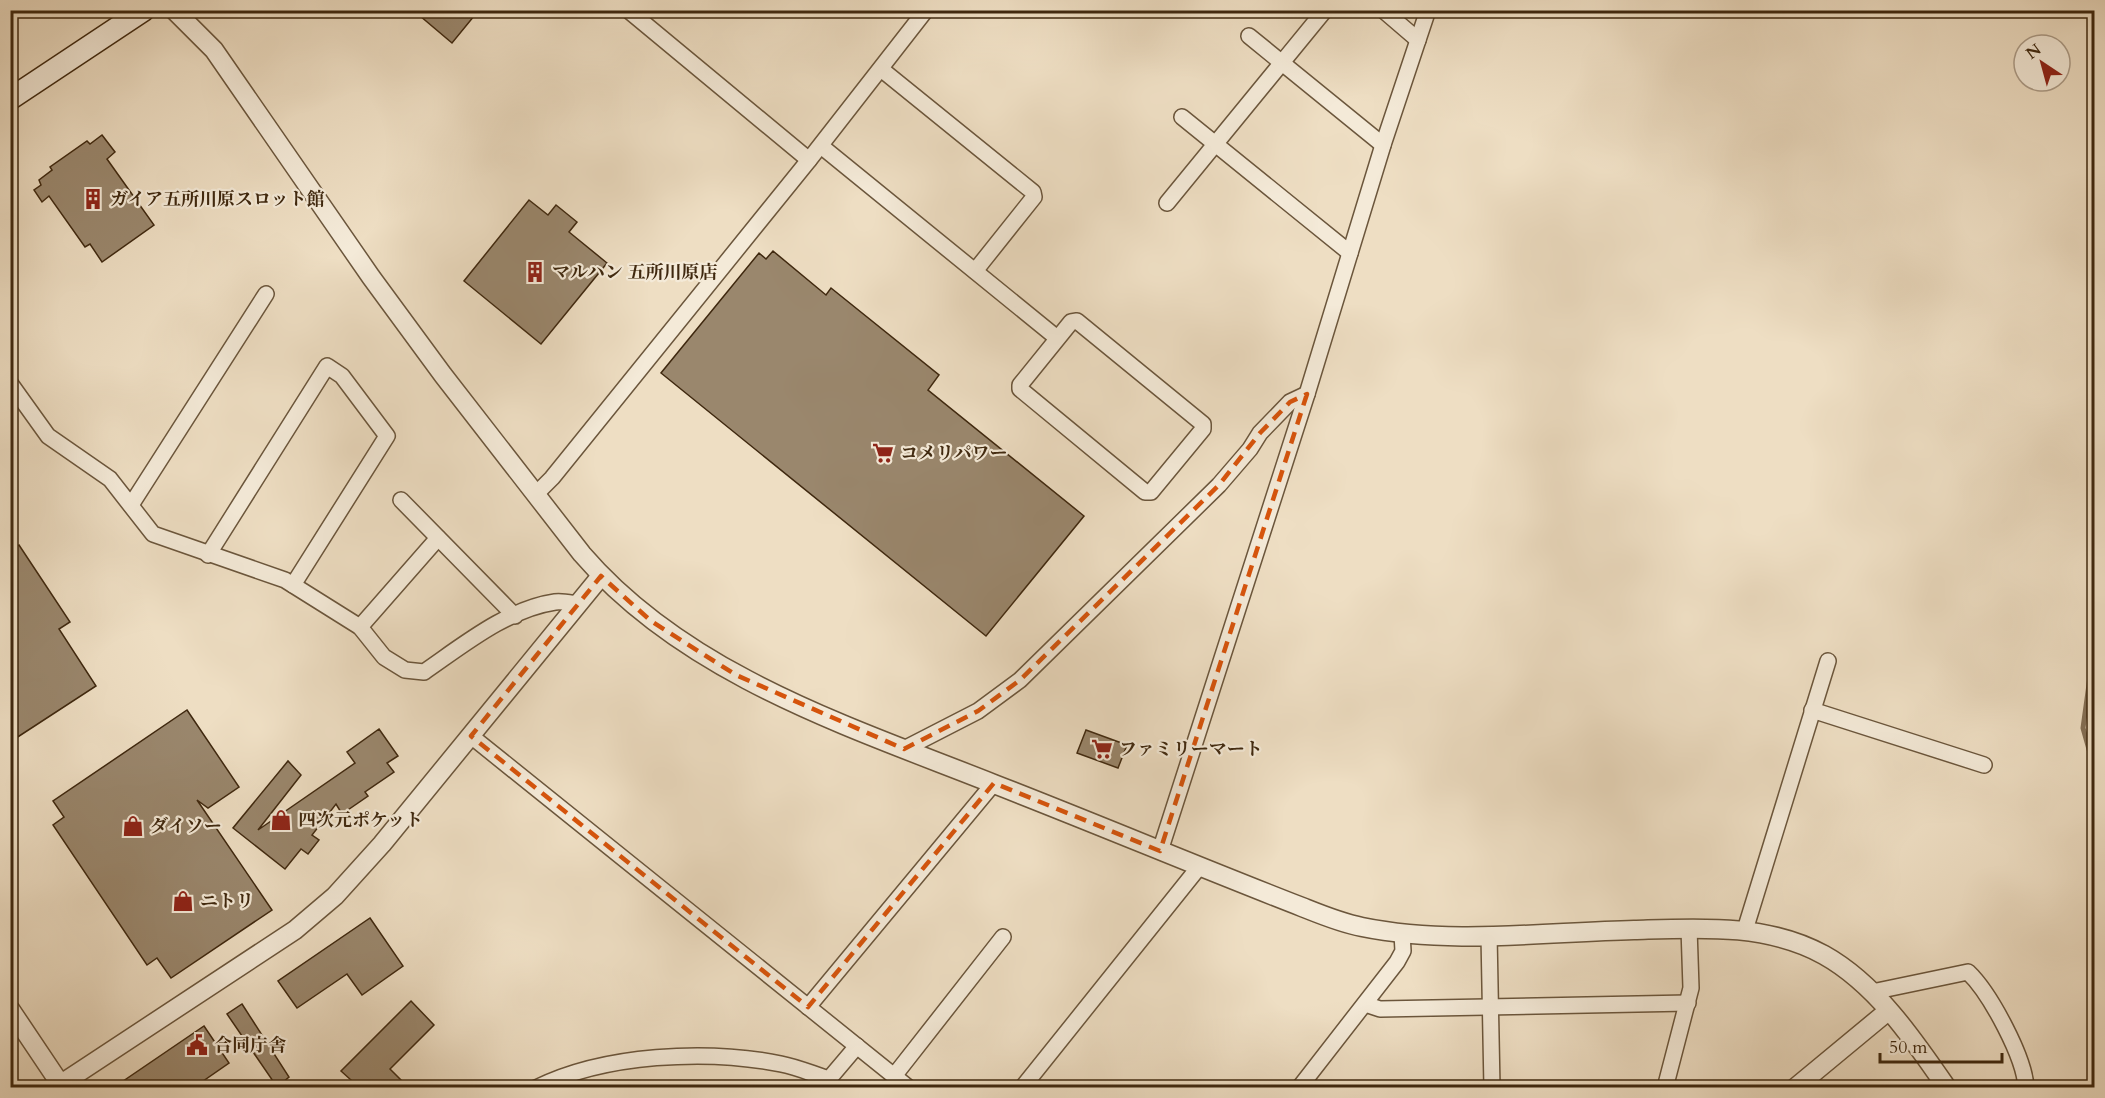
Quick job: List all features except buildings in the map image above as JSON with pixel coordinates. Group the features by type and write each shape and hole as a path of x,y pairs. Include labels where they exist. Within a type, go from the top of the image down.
{"main road":[{"path":"10,99 144,10"}],"street":[{"path":"174,10 214,50 371,277 535,495 601,576 651,621 736,675 904,749 994,783 1199,867 1336,920 1362,927 1402,933 1489,935 1689,928 1745,930 1784,939 1824,955 1872,992 1947,1088"},
{"path":"628,10 809,160"},
{"path":"535,495 559,469 821,146 926,10"},
{"path":"1167,203 1325,10"},
{"path":"1383,10 1418,40"},
{"path":"1160,851 1428,10"},
{"path":"1249,36 1383,146"},
{"path":"881,69 1033,192 1034,197 975,271"},
{"path":"1182,117 1350,253"},
{"path":"821,146 1057,338"},
{"path":"131,505 266,294"},
{"path":"1077,321 1203,424 1203,429 1151,492 1145,492 1020,389 1020,385 1057,338 1071,322 1077,321"},
{"path":"208,555 327,366 342,376 387,436 293,585"},
{"path":"10,382 48,436 110,479 153,534 285,580 360,627 384,657 405,670 424,672 489,628 515,616 555,602 578,604"},
{"path":"904,749 978,711 1020,680 1219,485 1267,425 1290,402 1307,394"},
{"path":"401,500 515,616"},
{"path":"360,627 438,537"},
{"path":"10,1009 60,1086 295,930 327,903 382,844 601,576"},
{"path":"1745,930 1828,661"},
{"path":"1812,710 1984,765"},
{"path":"471,736 909,1088"},
{"path":"808,1007 994,783"},
{"path":"1022,1088 1199,867"},
{"path":"1665,1088 1691,988 1689,928"},
{"path":"1299,1088 1398,962 1403,951 1402,933"},
{"path":"1489,935 1492,1088"},
{"path":"894,1076 1003,937"},
{"path":"1872,992 1968,972 1976,979 2000,1018 2025,1076 2026,1088"},
{"path":"1365,1004 1380,1009 1688,1003"},
{"path":"1796,1088 1888,1011"},
{"path":"536,1088 591,1069 644,1059 692,1056 737,1057 782,1064 829,1079 857,1046"}],"highlighted area":[{"path":"1307,394 1160,851 994,783 808,1007 471,736 601,576 651,621 736,675 904,749 978,711 1020,680 1219,485 1260,433 1290,402"}],"waterway":[{"path":"2094,648 2083,728 2094,767"}],"place":[{"name":"ガイア五所川原スロット館","path":"93,199"},
{"name":"マルハン 五所川原店","path":"535,272"},
{"name":"コメリパワー","path":"883,453"},
{"name":"ファミリーマート","path":"1102,749"},
{"name":"四次元ポケット","path":"281,820"},
{"name":"ダイソー","path":"133,826"},
{"name":"ニトリ","path":"183,901"},
{"name":"合同庁舎","path":"197,1045"}]}
